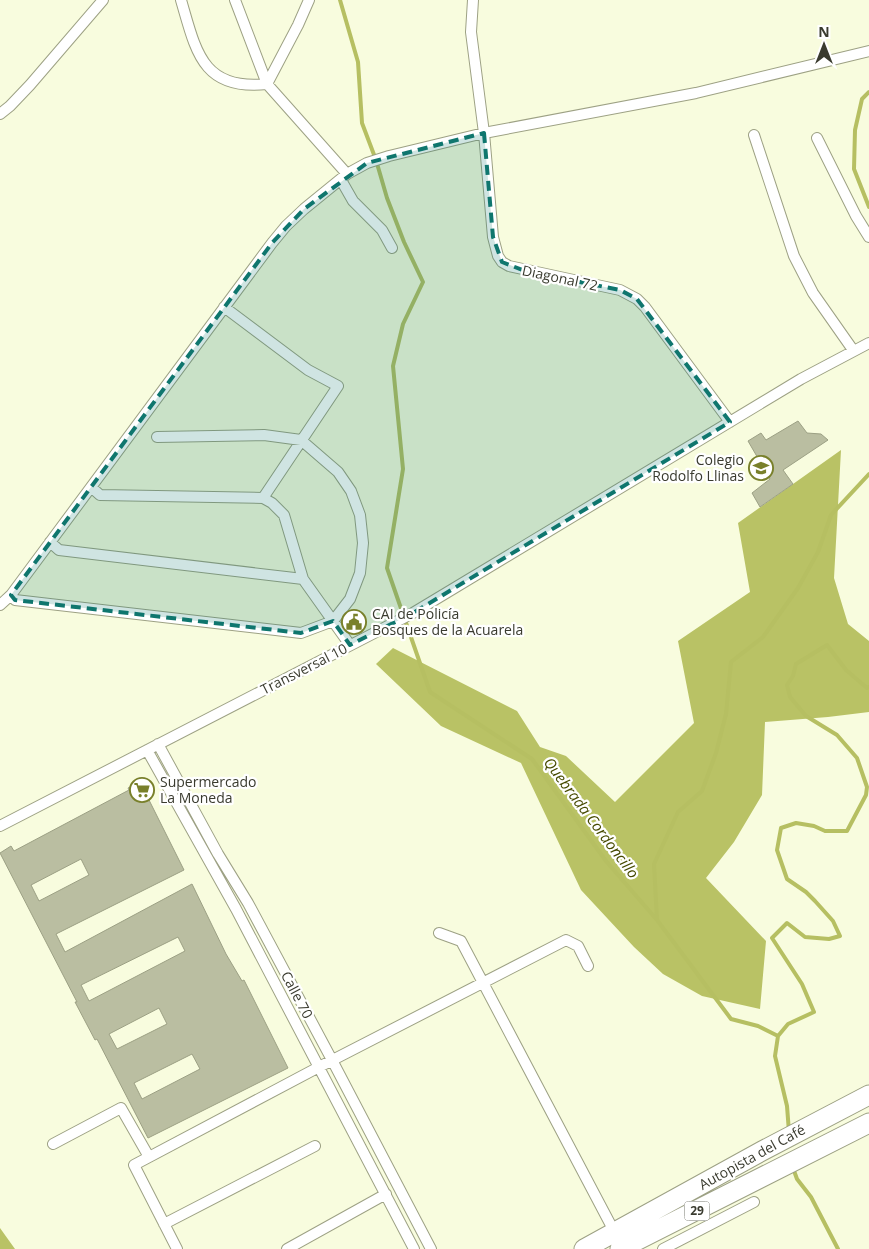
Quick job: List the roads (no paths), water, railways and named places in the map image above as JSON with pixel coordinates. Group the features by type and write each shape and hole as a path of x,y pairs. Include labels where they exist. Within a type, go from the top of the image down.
{"highway":[{"name":"Autopista del Café","path":"618,1241 762,1151 869,1095"},
{"name":"Autopista del Café","path":"584,1249 618,1241 773,1173 862,1127"}],"street":[{"path":"0,114 30,85 103,0"},
{"path":"181,0 192,40 199,56 207,66 223,80 232,84 248,86 267,84"},
{"path":"235,0 267,84 344,177 353,201 382,230 392,248"},
{"path":"267,84 298,25 308,0"},
{"name":"Diagonal 72","path":"473,0 471,32 484,133 493,237 495,249 502,262 524,271 620,290 637,300 645,306 730,422"},
{"path":"0,605 11,595 286,226 344,177 367,163 389,156 484,133 696,93 869,51"},
{"path":"754,135 794,256 813,293 853,350"},
{"path":"817,138 856,216 869,237"},
{"path":"224,307 308,370 338,386 263,498"},
{"name":"Transversal 10","path":"0,826 413,612 801,379 869,342"},
{"path":"11,595 15,600 301,634 333,620 350,599 360,573 363,544 360,515 351,491 338,472 301,440 264,435 157,436"},
{"path":"91,487 100,495 263,498 272,502 284,514 303,579 350,645"},
{"path":"50,542 60,550 303,579"},
{"name":"Calle 70","path":"158,744 218,854 248,903 431,1249"},
{"name":"Calle 70","path":"147,750 236,909 414,1249"},
{"path":"439,933 461,941 618,1241"},
{"path":"177,1249 134,1165 332,1060 566,940 578,946 588,966"},
{"path":"53,1144 121,1108 149,1157"},
{"path":"164,1224 315,1146"},
{"path":"287,1249 386,1194"},
{"path":"663,1249 754,1202"}],"waterway":[{"name":"Quebrada Cordoncillo","path":"340,0 358,62 362,123 376,160 387,198 404,242 423,282 403,324 393,366 403,469 387,568 430,692 532,759 606,861 657,920 731,1019 758,1026 778,1036"},
{"path":"869,92 862,99 855,130 854,169 869,207"},
{"path":"657,920 654,864 678,812 702,791 716,753 726,714 731,662 763,637 798,588 818,552 831,515 869,474"},
{"path":"789,1132 787,1106 775,1056 778,1036 788,1024 814,1012 802,984 772,938 787,923 805,937 829,939 840,936 833,921 815,901 806,892 787,879 777,850 781,828 796,823 814,826 825,831 847,831 866,795 867,787 857,758 837,735 806,716 790,697 787,685 793,676 796,664 827,645 846,670 867,688 869,687"},
{"path":"793,1168 797,1179 811,1197 838,1249"}],"place":[{"name":"Colegio Rodolfo Llinas","path":"761,468"},
{"name":"CAI de Policía Bosques de la Acuarela","path":"354,622"},
{"name":"Supermercado La Moneda","path":"142,790"}]}
